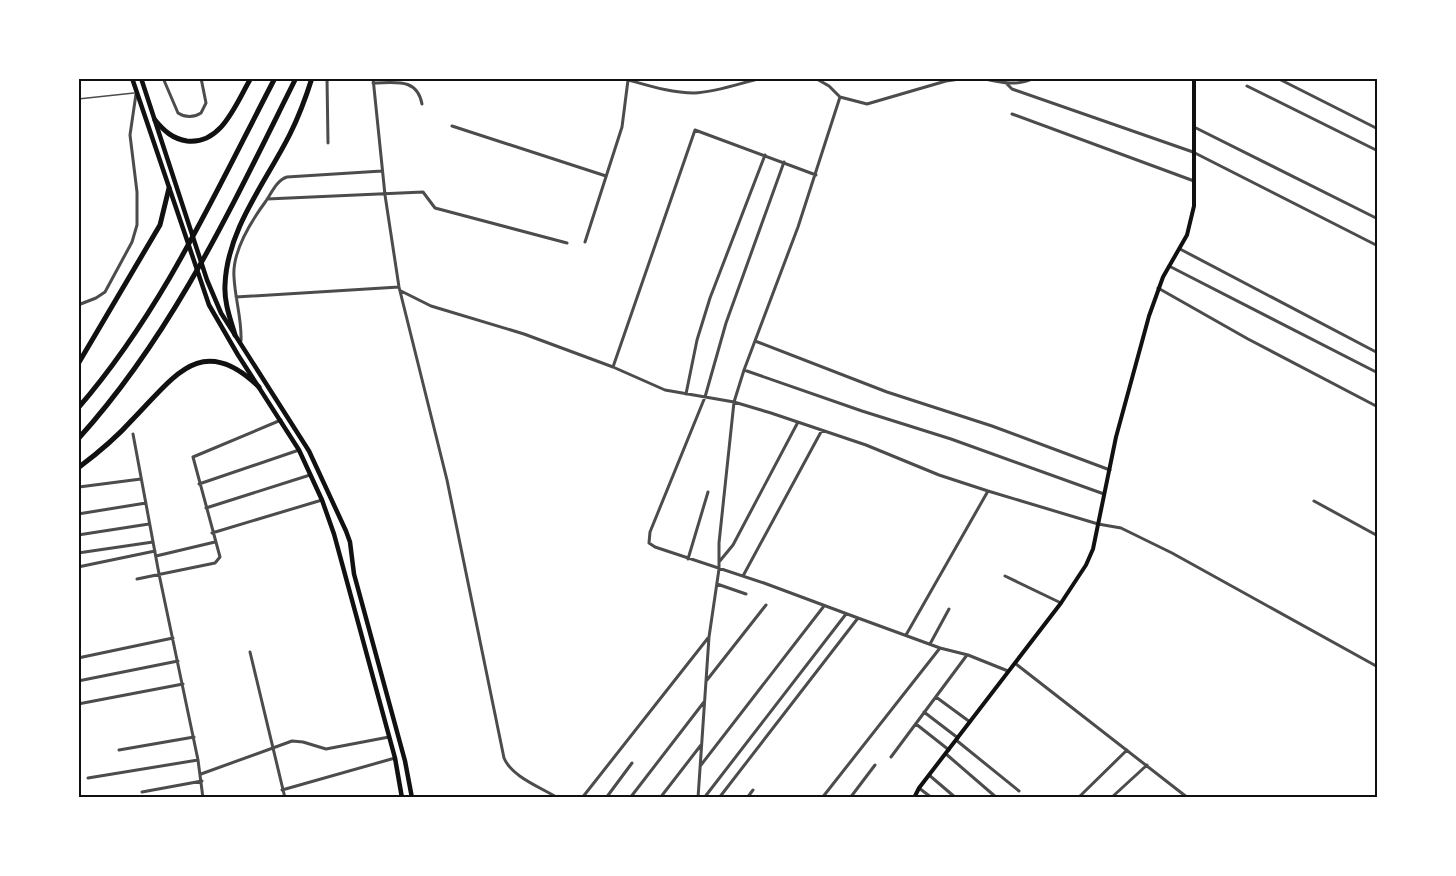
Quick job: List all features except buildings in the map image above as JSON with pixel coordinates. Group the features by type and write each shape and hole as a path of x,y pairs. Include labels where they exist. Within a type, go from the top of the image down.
{"highway":[{"path":"155,120 172,136 183,140 202,141 209,138 219,130 251,78"},
{"path":"78,408 117,358 175,271 275,78"},
{"path":"78,439 142,358 195,276 219,234 296,78"},
{"path":"234,334 226,308 225,288 226,268 232,245 291,132 312,78"},
{"path":"78,364 160,225 169,188"},
{"path":"78,468 126,426 172,376 190,366 212,362 233,365 259,387"}],"main road":[{"path":"132,78 209,305 299,450 322,500 334,534 395,758 400,798"},
{"path":"141,78 207,280 221,312 309,451 350,542 354,574 405,761 412,798"},
{"path":"914,798 919,788 1016,664 1086,565 1096,538 1124,405 1158,288 1168,266 1180,249 1191,222 1194,206 1192,126 1194,78"},
{"path":"334,534 341,537 345,531"}],"street":[{"path":"163,78 175,108 183,116 191,117 201,113 206,103 201,78"},
{"path":"327,78 328,143"},
{"path":"373,78 385,195 400,289 447,480 504,758 506,764 515,772 558,798"},
{"path":"621,78 659,88 693,93 762,78"},
{"path":"815,78 829,86 840,97 867,104 946,81 967,78"},
{"path":"981,78 1006,83 1026,82 1034,78"},
{"path":"1277,78 1378,129"},
{"path":"585,242 622,127 628,80"},
{"path":"373,83 411,85 420,95 422,104"},
{"path":"1006,83 1012,89 1193,152 1378,246"},
{"path":"1246,86 1378,151"},
{"path":"78,305 105,292 132,242 137,225 137,192 130,135 136,92"},
{"path":"698,798 709,637 719,569 720,532 734,402 816,175 840,97"},
{"path":"1012,114 1194,181"},
{"path":"452,126 606,176"},
{"path":"1192,126 1378,219"},
{"path":"612,367 693,132 697,129 816,175"},
{"path":"686,394 697,340 710,298 765,155"},
{"path":"784,162 726,323 705,398 648,539 649,543 688,559 743,576 1010,672"},
{"path":"241,345 242,331 234,276 237,257 259,210 279,181 287,177 382,171"},
{"path":"267,199 423,192 435,208 567,243"},
{"path":"1180,249 1378,353"},
{"path":"1168,266 1378,373"},
{"path":"1158,288 1248,339 1378,407"},
{"path":"236,297 400,289 431,306 524,334 648,383 686,394 734,402 822,430 988,491 1132,532 1378,667"},
{"path":"755,341 887,392 993,426 1110,470"},
{"path":"744,370 951,439 1104,495"},
{"path":"137,579 215,563 220,557 193,457 281,420"},
{"path":"719,562 738,536 798,422"},
{"path":"743,576 822,430"},
{"path":"133,434 154,551 194,737 204,798"},
{"path":"199,484 299,450"},
{"path":"206,508 311,475"},
{"path":"79,487 141,479"},
{"path":"906,635 988,491"},
{"path":"688,559 708,492"},
{"path":"212,532 322,500"},
{"path":"1314,501 1378,536"},
{"path":"78,514 146,503"},
{"path":"78,535 149,524"},
{"path":"78,553 153,542"},
{"path":"156,556 215,542"},
{"path":"78,567 154,551"},
{"path":"1005,576 1061,603"},
{"path":"717,584 746,594"},
{"path":"706,682 766,605"},
{"path":"700,765 825,606"},
{"path":"930,644 950,609"},
{"path":"704,798 846,614"},
{"path":"719,798 858,618"},
{"path":"582,798 709,637"},
{"path":"78,658 173,638"},
{"path":"822,798 940,648"},
{"path":"250,652 285,798"},
{"path":"891,757 968,655"},
{"path":"78,681 178,661"},
{"path":"1016,664 1185,797"},
{"path":"78,704 183,684"},
{"path":"936,697 970,722"},
{"path":"630,798 705,700"},
{"path":"924,712 1019,791"},
{"path":"916,724 997,798"},
{"path":"119,750 194,737"},
{"path":"201,774 299,741 326,749 389,737"},
{"path":"660,798 702,743"},
{"path":"1078,798 1127,750"},
{"path":"282,790 395,758"},
{"path":"88,778 198,760"},
{"path":"606,798 632,764"},
{"path":"850,798 875,765"},
{"path":"1112,798 1147,765"},
{"path":"929,775 956,798"},
{"path":"142,792 202,781"},
{"path":"919,788 932,798"},
{"path":"747,798 753,790"}],"lane":[{"path":"78,99 136,92"}]}
